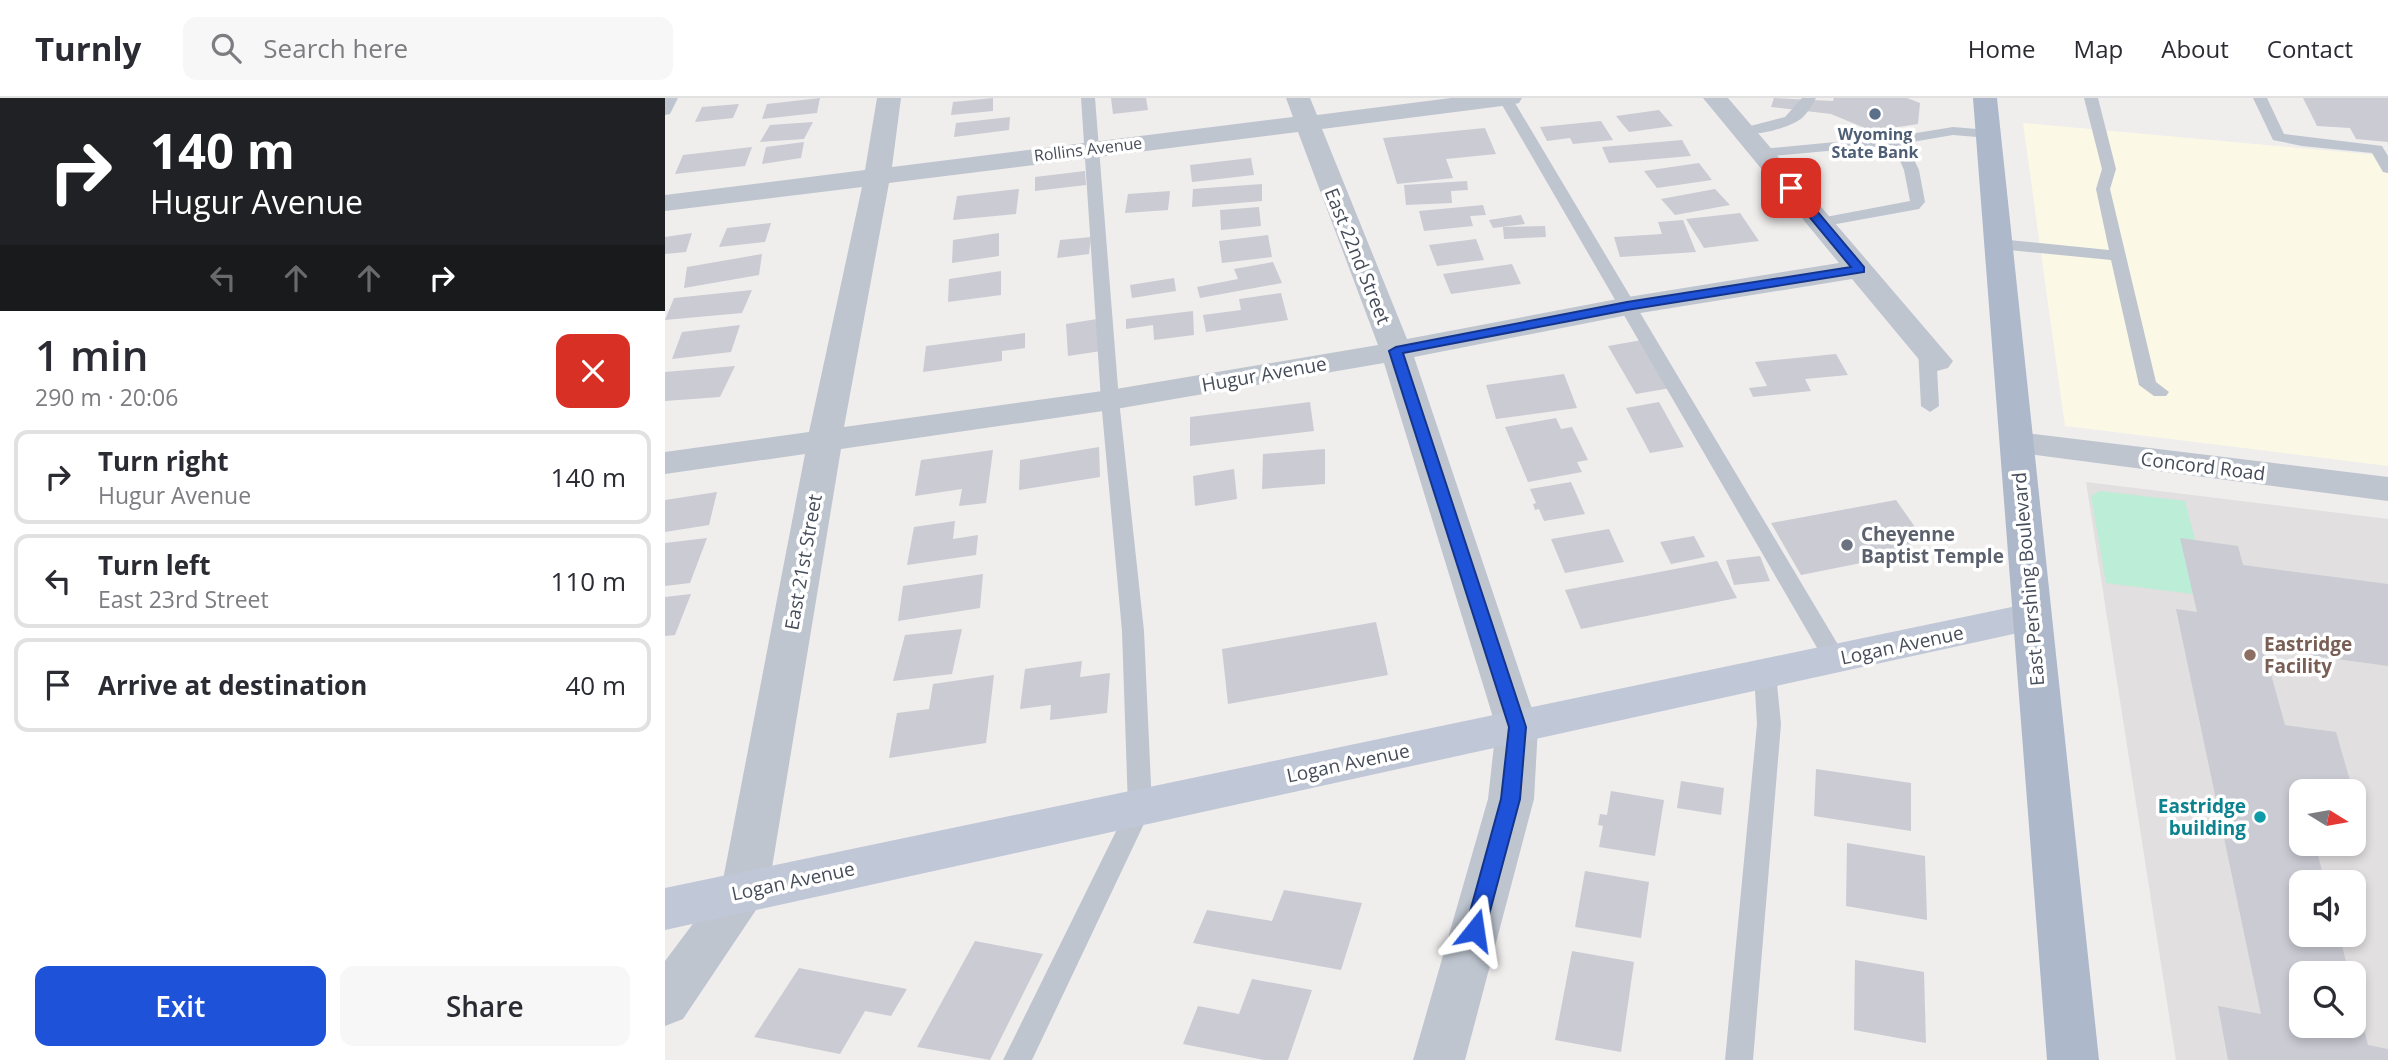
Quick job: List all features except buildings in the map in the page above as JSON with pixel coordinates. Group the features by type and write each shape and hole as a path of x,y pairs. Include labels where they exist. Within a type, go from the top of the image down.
{"main road":[{"name":"East Pershing Boulevard","path":"1985,98 2073,1060"},
{"name":"Logan Avenue","path":"665,909 2031,617"}],"street":[{"name":"East 21st Street","path":"665,1002 744,892 825,439 877,177 889,98"},
{"name":"Rollins Avenue","path":"665,202 1092,148 1301,110 1507,98"},
{"path":"1715,98 1932,355"},
{"name":"East 22nd Street","path":"1301,110 1396,351 1517,727 1511,799 1439,1060"},
{"name":"Hugur Avenue","path":"665,463 1110,400 1396,351 1627,306 1860,269"},
{"name":"Concord Road","path":"2018,443 2388,489"}],"lane":[{"path":"665,111 671,98"},
{"path":"1017,1060 1140,807 1132,631 1110,400 1088,98"},
{"path":"1507,98 1835,659"},
{"path":"1742,130 1790,122 1804,111 1808,98"},
{"path":"2091,98 2109,169 2103,189 2148,385 2160,392"},
{"path":"2260,98 2278,137 2310,143 2382,148 2388,169"},
{"path":"1761,153 1898,140 1953,131 1989,134"},
{"path":"1820,222 1914,206 1918,202 1911,164 1898,140"},
{"path":"1999,244 2119,256"},
{"path":"1930,406 1932,355"},
{"path":"1739,1060 1769,724 1765,674"}],"shaded area":[{"path":"2023,123 2388,156 2388,466 2065,426"},
{"name":"Eastridge Facility","path":"2086,482 2388,519 2388,1060 2176,1060"}],"green space":[{"path":"2100,491 2185,501 2195,540 2193,594 2106,583 2091,496"}],"place":[{"name":"Wyoming State Bank","path":"1875,114"},
{"name":"Cheyenne Baptist Temple","path":"1847,545"},
{"name":"Eastridge Facility","path":"2250,655"},
{"name":"Eastridge building","path":"2260,817"}],"route":[{"path":"1475,930 1511,799 1517,727 1396,351 1627,306 1860,269 1791,188"}]}
